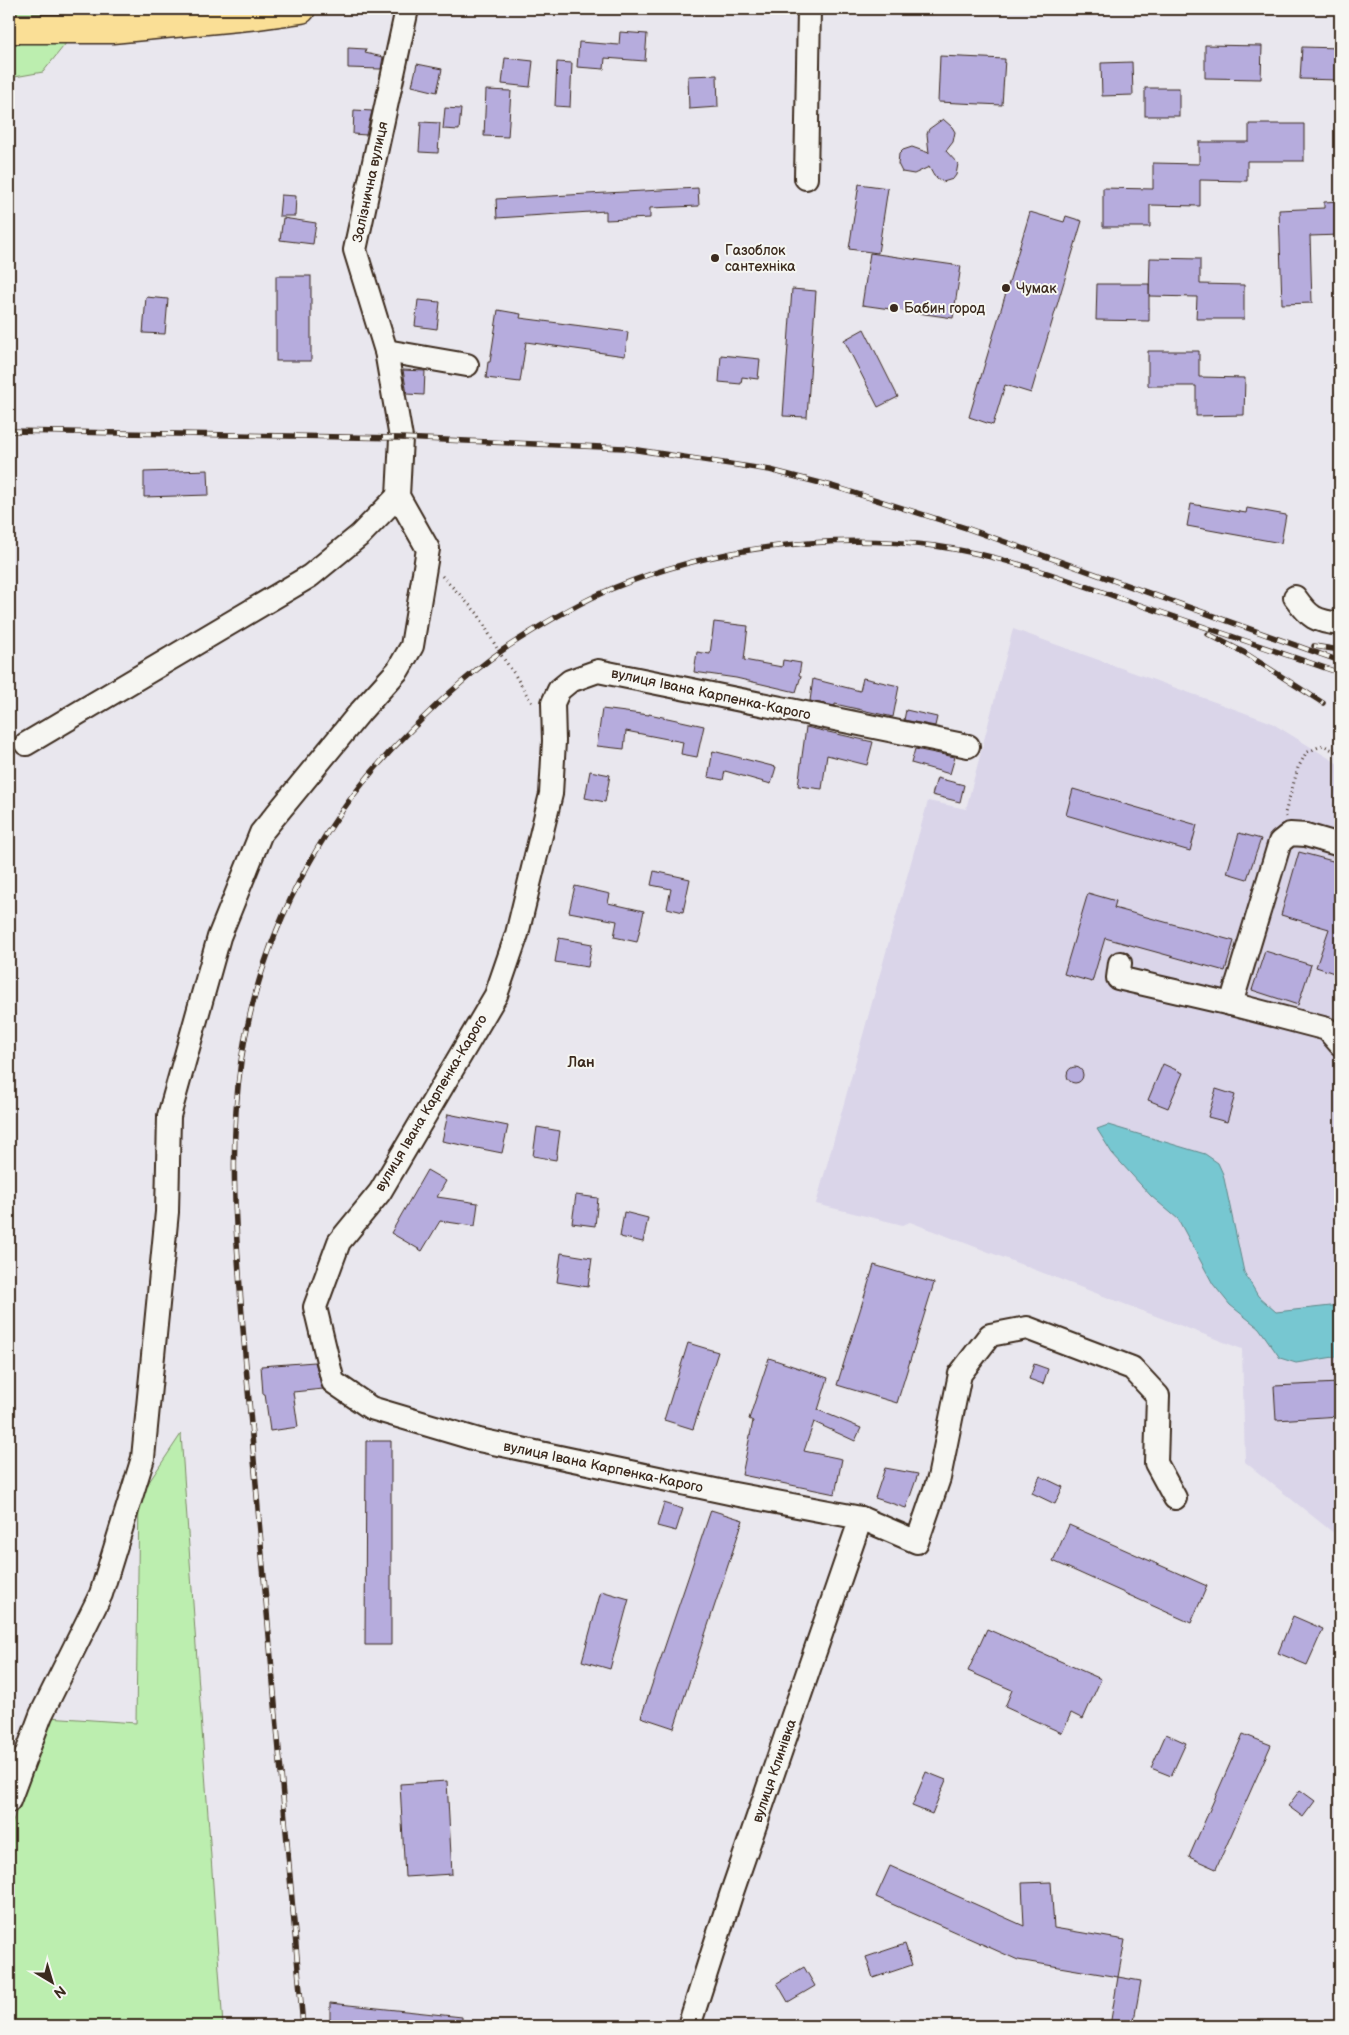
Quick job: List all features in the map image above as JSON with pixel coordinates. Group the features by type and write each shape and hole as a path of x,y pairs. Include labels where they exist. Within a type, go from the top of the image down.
{"main road":[{"path":"9,29 112,29 301,9"}],"street":[{"name":"Залізнична вулиця","path":"398,496 401,438 386,351 356,250 407,9"},
{"path":"806,178 809,9"},
{"path":"386,351 467,365"},
{"path":"9,1801 41,1716 101,1594 144,1458 167,1212 169,1116 219,937 261,833 361,711 398,670 412,646 428,549 398,496 360,534 310,576 26,744"},
{"path":"1295,598 1308,615 1327,623 1340,624"},
{"name":"вулиця Івана Карпенка-Карого","path":"968,746 598,671 570,681 559,690 553,703 554,741 551,794 517,934 496,995 380,1192 339,1242 315,1307 333,1382 371,1408 479,1440 734,1494 861,1518 917,1542 939,1478 960,1374 990,1335 1027,1328 1132,1368 1158,1396 1156,1463 1175,1498"},
{"path":"1231,1004 1280,842 1290,834 1306,835 1340,845"},
{"path":"1120,963 1118,978 1231,1004 1326,1029 1340,1044"},
{"name":"вулиця Клинівка","path":"689,2026 731,1895 861,1518"}],"path":[{"path":"428,549 441,574 478,614 499,652 516,675 535,708"},
{"path":"1290,834 1285,813 1298,768 1306,752 1323,745 1340,754"}],"shaded area":[{"path":"1013,629 1270,722 1340,765 1340,1538 1245,1462 1242,1349 910,1222 903,1225 816,1204 928,801 966,809"}],"green space":[{"path":"9,9 87,9 91,12 43,72 9,78"},
{"path":"181,1434 223,2026 9,2026 9,1833 48,1717 136,1723 139,1497"}],"water":[{"path":"1108,1125 1205,1154 1218,1163 1223,1174 1244,1272 1258,1296 1276,1312 1340,1305 1340,1356 1296,1363 1280,1358 1259,1328 1230,1305 1213,1284 1178,1219 1151,1196 1112,1153 1097,1129"}],"building":[{"path":"620,32 647,34 645,61 605,58 604,69 577,67 579,42 619,45"},
{"path":"1205,45 1262,46 1261,79 1205,78"},
{"path":"1302,47 1340,48 1340,80 1300,79"},
{"path":"348,48 366,49 365,53 383,57 381,69 348,68"},
{"path":"940,56 1005,59 1002,105 938,102"},
{"path":"505,58 533,61 530,87 502,84"},
{"path":"557,62 572,63 570,107 555,106"},
{"path":"1132,62 1133,95 1102,96 1101,63"},
{"path":"417,64 442,69 437,92 412,86"},
{"path":"717,75 718,107 689,109 688,76"},
{"path":"1145,88 1179,88 1179,116 1145,116"},
{"path":"486,90 511,91 508,137 484,136"},
{"path":"445,108 461,109 459,130 443,129"},
{"path":"354,110 372,111 366,135 353,134"},
{"path":"943,119 955,132 953,142 946,151 958,164 956,175 953,179 943,182 934,176 929,167 914,174 902,172 898,164 899,154 903,150 912,147 929,153 927,134 929,129"},
{"path":"421,122 440,123 438,153 419,152"},
{"path":"1249,124 1304,124 1304,161 1247,161 1247,181 1200,180 1200,206 1150,205 1150,227 1103,227 1103,188 1153,189 1153,163 1199,164 1199,142 1249,142"},
{"path":"859,184 888,188 878,253 849,249"},
{"path":"698,188 699,206 650,208 650,218 606,220 606,211 497,218 496,199"},
{"path":"281,195 296,196 295,216 279,216"},
{"path":"1340,201 1340,235 1310,236 1312,303 1282,304 1279,210 1324,208 1324,202"},
{"path":"1030,212 1064,222 1066,216 1082,221 1031,393 1005,385 993,425 969,417"},
{"path":"283,218 316,223 313,244 280,240"},
{"path":"870,253 961,266 953,318 862,305"},
{"path":"1150,258 1200,259 1200,284 1244,285 1244,319 1196,319 1197,297 1149,296"},
{"path":"276,276 311,276 311,361 276,361"},
{"path":"1097,284 1149,284 1149,321 1096,320"},
{"path":"792,289 816,291 807,417 783,416"},
{"path":"146,297 168,299 165,334 143,333"},
{"path":"418,300 440,302 437,329 415,326"},
{"path":"498,310 521,314 520,318 628,332 625,356 526,342 520,382 486,378"},
{"path":"864,329 898,397 878,407 844,340"},
{"path":"1148,351 1199,351 1199,377 1245,378 1244,415 1196,416 1196,386 1148,386"},
{"path":"721,355 760,359 758,379 742,377 741,384 719,382"},
{"path":"403,370 425,371 424,395 407,394"},
{"path":"208,470 209,495 144,497 144,472"},
{"path":"1191,504 1246,513 1247,508 1286,515 1281,543 1187,526"},
{"path":"714,622 748,626 744,660 782,667 783,660 801,663 799,675 801,676 796,692 736,678 694,672 697,652 710,654"},
{"path":"863,678 899,686 893,717 835,704 835,706 810,701 813,679 860,691"},
{"path":"602,709 649,714 704,726 697,757 681,754 683,742 626,731 624,749 597,746"},
{"path":"906,710 937,717 935,726 904,720"},
{"path":"806,727 873,742 867,765 827,755 822,789 798,786"},
{"path":"915,749 955,757 950,774 911,763"},
{"path":"713,751 776,767 771,784 725,771 723,780 708,777"},
{"path":"590,771 610,775 605,802 585,798"},
{"path":"937,778 964,785 960,802 932,795"},
{"path":"1073,789 1197,825 1190,851 1066,815"},
{"path":"1239,833 1261,839 1247,879 1227,873"},
{"path":"1299,852 1340,863 1340,975 1316,967 1329,929 1281,915"},
{"path":"654,871 690,879 683,912 667,908 671,889 651,885"},
{"path":"575,886 610,894 608,903 644,911 637,942 614,937 617,921 569,912"},
{"path":"1088,893 1116,901 1114,908 1234,941 1225,971 1105,938 1092,982 1064,974"},
{"path":"559,938 592,944 588,967 555,962"},
{"path":"1265,951 1311,965 1298,1005 1252,990"},
{"path":"1163,1064 1183,1073 1168,1108 1148,1100"},
{"path":"1072,1067 1078,1067 1083,1072 1081,1081 1072,1083 1067,1078 1067,1072"},
{"path":"1216,1089 1235,1095 1227,1122 1208,1117"},
{"path":"448,1114 508,1126 502,1153 442,1141"},
{"path":"537,1127 560,1131 556,1160 533,1156"},
{"path":"427,1170 446,1181 437,1197 478,1203 475,1226 440,1221 422,1251 391,1233"},
{"path":"576,1195 598,1198 595,1226 572,1223"},
{"path":"624,1212 648,1218 643,1242 620,1237"},
{"path":"561,1253 592,1258 588,1287 557,1282"},
{"path":"874,1265 934,1283 897,1403 837,1385"},
{"path":"688,1343 718,1352 693,1429 664,1420"},
{"path":"769,1358 828,1378 818,1410 861,1428 855,1441 814,1422 804,1451 842,1459 835,1494 742,1475 753,1421 749,1419"},
{"path":"315,1362 323,1389 293,1392 298,1427 270,1431 265,1394 263,1394 261,1366"},
{"path":"1034,1364 1048,1369 1043,1384 1029,1379"},
{"path":"1340,1383 1340,1416 1276,1420 1274,1386"},
{"path":"366,1441 391,1441 391,1645 365,1645"},
{"path":"885,1468 918,1474 906,1508 875,1498"},
{"path":"1040,1476 1063,1487 1055,1504 1032,1493"},
{"path":"664,1503 683,1509 676,1531 657,1526"},
{"path":"711,1510 743,1520 674,1728 641,1717"},
{"path":"1069,1525 1207,1586 1191,1623 1053,1561"},
{"path":"601,1591 629,1599 610,1669 582,1661"},
{"path":"1293,1616 1323,1629 1307,1665 1278,1653"},
{"path":"987,1629 1101,1679 1083,1719 1071,1713 1062,1733 1005,1707 1012,1690 968,1671"},
{"path":"1166,1734 1186,1743 1171,1776 1151,1768"},
{"path":"1243,1734 1271,1745 1216,1869 1189,1857"},
{"path":"926,1772 946,1780 932,1814 912,1806"},
{"path":"447,1781 452,1874 405,1877 400,1784"},
{"path":"1300,1790 1315,1801 1303,1817 1288,1806"},
{"path":"890,1866 1024,1926 1022,1883 1051,1882 1054,1928 1125,1940 1118,1977 1018,1960 876,1897"},
{"path":"905,1944 912,1965 873,1978 866,1957"},
{"path":"804,1967 815,1986 788,2002 777,1983"},
{"path":"1118,1977 1141,1981 1133,2026 1110,2026"},
{"path":"330,2003 462,2017 462,2026 330,2026"}],"railway":[{"path":"9,431 401,438 624,448 770,470 832,486 966,528 1340,661"},
{"path":"303,2026 243,1332 234,1167 241,1061 250,1015 263,969 279,925 299,882 322,841 348,802 378,765 448,694 489,660 541,626 599,594 649,575 689,563 770,547 853,541 894,542 935,546 985,555 1057,576 1340,673"},
{"path":"1208,634 1245,653 1323,703"},
{"path":"1314,646 1340,650"}],"place":[{"name":"Газоблок сантехніка","path":"715,258"},
{"name":"Чумак","path":"1006,288"},
{"name":"Бабин город","path":"894,308"}],"district":[{"name":"Лан","path":"581,1062"}]}
